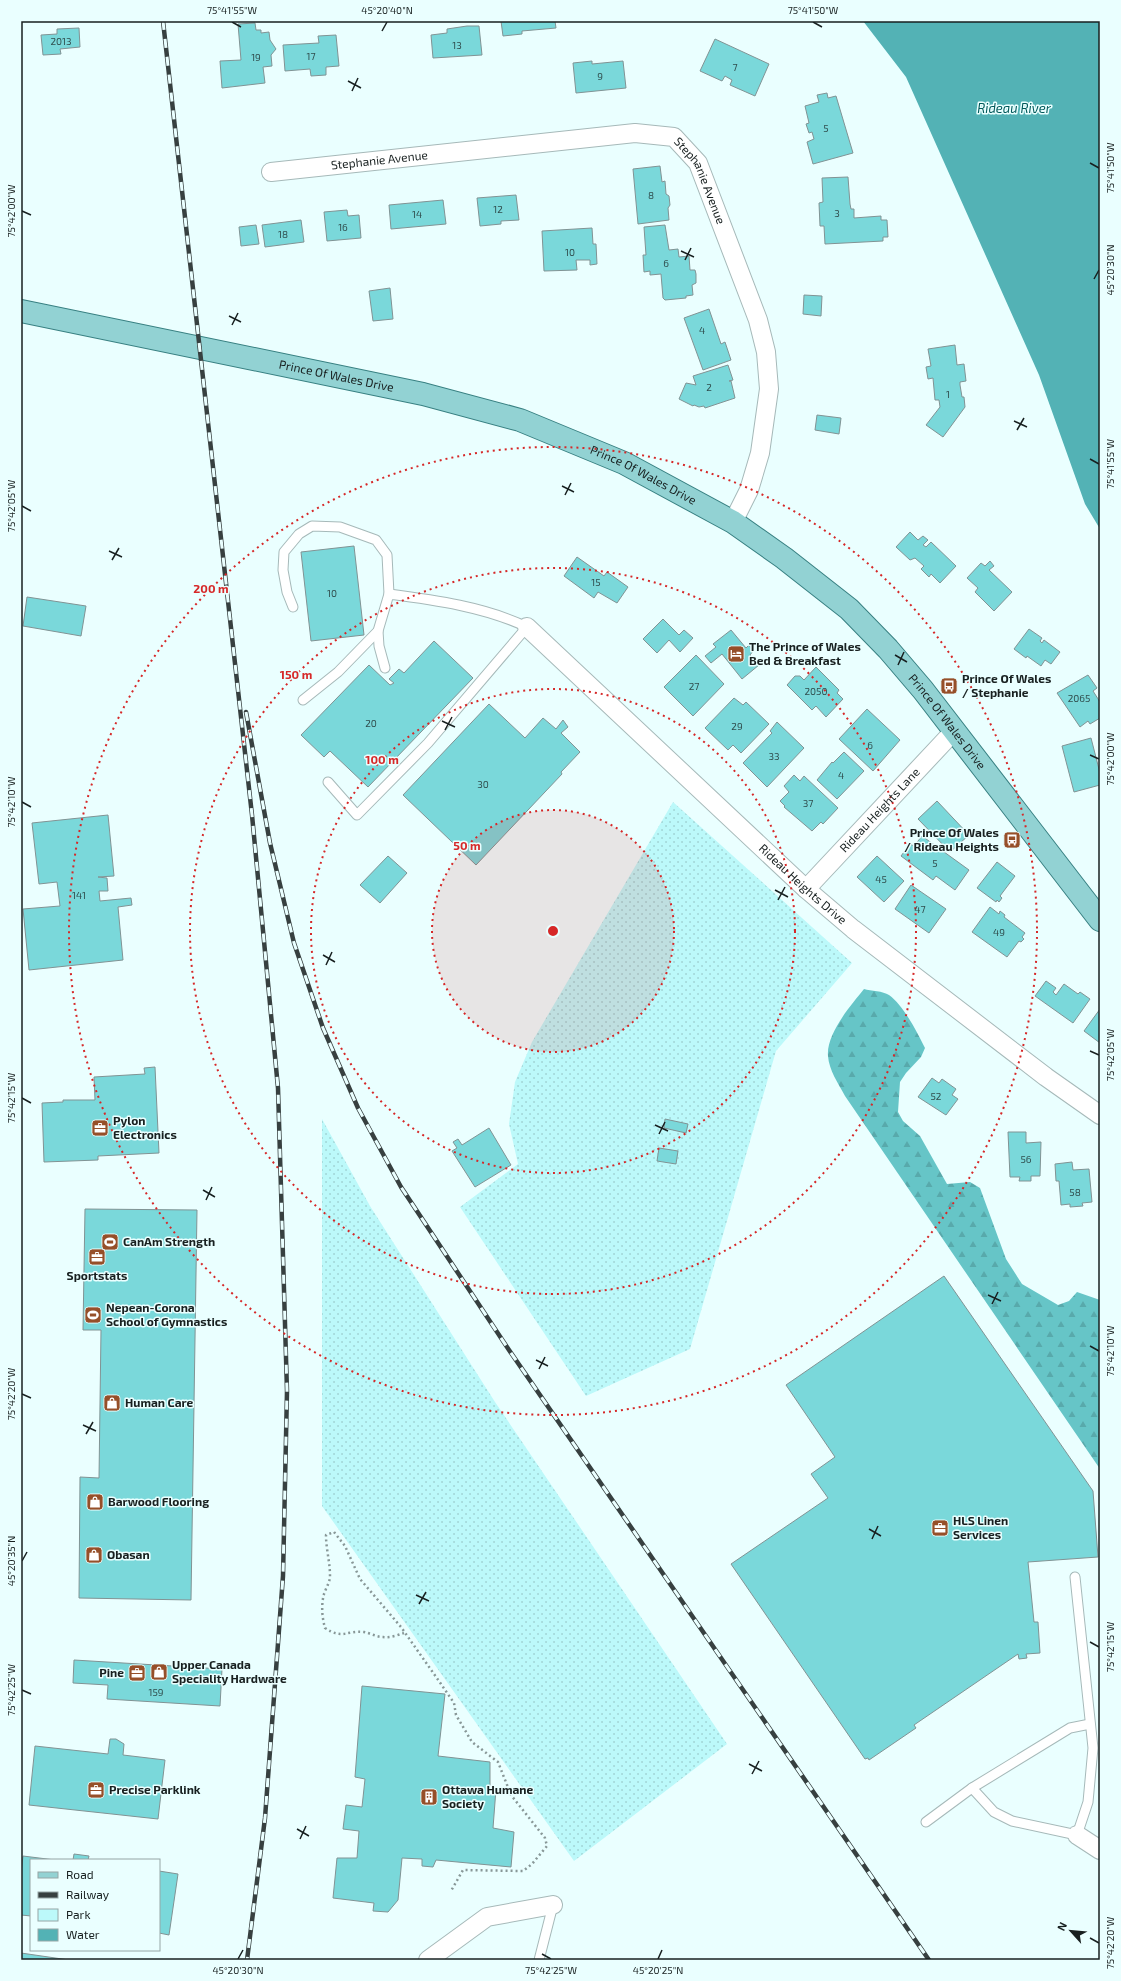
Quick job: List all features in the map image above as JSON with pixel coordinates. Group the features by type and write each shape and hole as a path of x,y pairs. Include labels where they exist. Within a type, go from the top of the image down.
{"main road":[{"name":"Prince Of Wales Drive","path":"21,312 422,394 520,420 624,463 733,522 784,558 849,609 888,649 923,690 1100,920"}],"street":[{"name":"Stephanie Avenue","path":"271,172 635,133 674,137 698,163 758,320 766,352 769,389 760,452 749,490 733,522"},
{"name":"Rideau Heights Drive","path":"527,627 806,889 853,930 1046,1077 1100,1115"},
{"name":"Rideau Heights Lane","path":"806,889 954,731"},
{"path":"1077,1835 1100,1850"},
{"path":"428,1960 487,1917 553,1905"}],"lane":[{"path":"293,608 287,592 283,570 284,552 299,534 312,526 340,527 376,540 387,555 389,594 378,631 379,646 385,668"},
{"path":"328,782 357,815 428,743 527,627 510,619 434,600 389,594"},
{"path":"303,700 338,672 378,631"},
{"path":"972,1788 994,1812 1012,1821 1077,1835 1088,1802 1093,1748 1075,1577"},
{"path":"926,1822 972,1788 1070,1728 1090,1724"},
{"path":"539,1960 553,1905"}],"path":[{"path":"404,1633 383,1638 365,1632 353,1632 342,1635 332,1633 325,1628 322,1614 324,1596 330,1579 330,1565 326,1546 326,1535 334,1532 345,1546 360,1579 404,1633 454,1703 456,1715 472,1742 498,1762 511,1795 545,1838 547,1846 532,1864 522,1871 463,1870 451,1890"}],"green space":[{"path":"673,802 852,963 776,1051 690,1349 586,1396 460,1207 518,1164 509,1124 515,1082 532,1042"},
{"path":"864,989 889,995 895,1000 910,1020 925,1048 921,1057 900,1082 898,1112 903,1121 920,1136 947,1184 970,1182 980,1188 1006,1259 1022,1284 1058,1305 1069,1301 1077,1292 1100,1300 1100,1469 845,1096 834,1076 828,1056 828,1047 831,1038 840,1020"},
{"path":"322,1119 370,1206 495,1402 727,1744 574,1861 322,1506"}],"water":[{"name":"Rideau River","path":"863,21 1100,21 1100,529 1085,504 1039,375 906,77"}],"building":[{"path":"501,21 555,21 556,28 522,31 522,34 503,36"},
{"path":"255,23 256,30 261,30 261,33 269,32 270,40 276,49 271,55 272,66 263,67 265,83 222,88 220,61 241,60 238,24"},
{"path":"479,26 482,55 433,58 431,35 447,33 447,29"},
{"path":"79,28 80,47 60,49 61,54 43,55 41,35 57,34 57,29"},
{"path":"336,35 339,66 326,67 326,75 311,76 310,69 285,71 283,45 319,43 318,36"},
{"path":"715,39 769,64 755,96 730,85 732,80 725,76 722,81 700,71"},
{"path":"592,61 592,64 623,61 626,88 576,93 573,63"},
{"path":"827,93 828,98 836,96 853,153 813,164 807,142 814,139 812,132 809,133 806,124 809,123 805,106 819,102 817,95"},
{"path":"660,166 662,182 665,181 666,194 669,196 669,220 638,224 633,169"},
{"path":"848,177 850,204 851,209 854,209 854,218 881,216 881,220 887,220 888,237 883,237 883,241 825,244 824,226 820,226 819,203 823,202 822,178"},
{"path":"516,195 519,220 501,221 501,224 480,226 477,198"},
{"path":"443,200 446,224 391,229 389,205"},
{"path":"347,210 348,216 359,215 361,238 327,241 324,212"},
{"path":"301,220 304,242 265,247 262,225"},
{"path":"256,225 259,244 241,246 239,227"},
{"path":"665,225 669,250 678,249 679,257 689,256 690,270 695,270 696,283 692,285 693,295 686,296 686,298 665,300 663,298 661,274 650,275 650,271 644,272 643,255 646,255 644,227"},
{"path":"592,228 593,244 596,244 597,264 590,265 590,260 576,260 577,270 544,271 542,231"},
{"path":"390,288 393,319 373,321 369,291"},
{"path":"804,295 822,296 821,316 803,314"},
{"path":"709,309 721,344 725,342 731,360 703,370 684,318"},
{"path":"955,345 957,365 964,364 966,381 960,382 960,385 962,397 964,397 965,407 943,437 926,425 940,407 939,400 935,400 933,378 928,379 926,367 931,366 928,349"},
{"path":"728,365 733,380 729,381 731,381 735,398 705,408 704,406 693,406 679,399 686,383 696,385 693,376"},
{"path":"817,415 841,418 839,434 815,430"},
{"path":"910,532 918,540 923,536 928,540 923,545 926,547 931,542 956,566 940,583 931,574 929,577 921,569 924,566 915,558 910,560 896,547"},
{"path":"354,546 364,635 311,641 301,552"},
{"path":"577,557 604,576 607,572 628,587 617,603 598,592 594,598 564,576"},
{"path":"990,561 994,566 989,570 1012,592 994,611 975,592 978,588 967,578 981,563 985,566"},
{"path":"27,597 86,606 81,636 23,626"},
{"path":"663,619 679,635 684,630 693,638 680,652 669,640 657,653 643,639"},
{"path":"1029,629 1042,638 1040,641 1042,643 1044,640 1060,652 1051,664 1045,660 1041,666 1027,656 1026,658 1014,649"},
{"name":"The Prince of Wales Bed & Breakfast","path":"731,630 746,648 749,645 753,651 750,655 759,665 742,679 722,654 711,663 705,656 716,647 713,644"},
{"path":"434,641 473,678 368,787 330,751 324,757 301,735 369,665 390,685 394,683 389,679 399,669 404,673"},
{"path":"696,655 724,684 693,716 664,687"},
{"path":"816,667 839,690 837,693 843,699 826,717 816,706 812,710 787,685 795,676 800,676 804,680"},
{"path":"1088,675 1097,688 1093,691 1100,702 1100,718 1090,724 1088,721 1080,727 1057,693"},
{"path":"734,698 743,705 746,702 769,724 741,753 733,745 728,750 705,728"},
{"path":"489,704 525,738 543,718 556,729 563,720 568,727 561,733 580,752 561,772 562,774 476,865 403,795"},
{"path":"867,709 900,740 873,771 839,739"},
{"path":"777,722 804,748 767,787 743,763 772,733 770,731"},
{"path":"1091,738 1100,773 1100,785 1074,792 1062,746"},
{"path":"844,752 864,771 837,799 817,780 832,762 833,763"},
{"path":"794,775 800,781 804,776 838,808 823,824 821,822 812,831 784,807 785,806 780,801 789,792 784,786"},
{"path":"937,801 969,835 950,852 918,819"},
{"path":"108,815 114,876 98,877 107,878 108,891 99,891 100,901 131,898 132,905 118,907 123,960 29,970 23,909 60,906 57,882 39,884 32,823"},
{"path":"922,836 969,870 955,890 936,876 933,880 901,856 910,844 914,846"},
{"path":"388,856 407,873 380,903 360,885"},
{"path":"877,856 904,881 884,902 857,877"},
{"path":"997,862 1015,876 1000,896 1002,898 999,902 997,900 996,902 977,888"},
{"path":"911,885 946,909 929,933 895,909"},
{"path":"990,907 999,914 1000,911 1005,915 1004,917 1025,933 1022,937 1024,939 1021,942 1019,941 1007,957 972,932"},
{"path":"1046,981 1056,988 1053,992 1056,995 1064,984 1078,994 1080,992 1090,999 1073,1023 1035,996"},
{"path":"1100,1009 1100,1043 1084,1031"},
{"name":"Pylon Electronics","path":"155,1067 159,1153 98,1156 98,1160 44,1162 42,1103 63,1102 63,1100 95,1100 94,1077 145,1074 144,1068"},
{"path":"932,1078 939,1083 942,1079 956,1089 952,1095 958,1099 946,1115 918,1097"},
{"path":"665,1119 688,1124 686,1133 664,1128"},
{"path":"489,1128 511,1165 475,1187 452,1151 457,1148 453,1142 458,1139 462,1145"},
{"path":"1008,1132 1026,1132 1026,1143 1041,1142 1040,1176 1031,1176 1031,1181 1019,1181 1020,1177 1010,1177"},
{"path":"659,1148 678,1151 676,1164 657,1161"},
{"path":"1072,1162 1073,1170 1089,1169 1092,1202 1082,1203 1083,1206 1070,1207 1070,1204 1061,1205 1059,1181 1056,1181 1055,1164"},
{"path":"85,1209 197,1210 191,1600 79,1598 80,1477 99,1478 101,1330 83,1330"},
{"name":"HLS Linen Services","path":"944,1276 1093,1491 1098,1557 1028,1562 1034,1622 1038,1622 1040,1653 1026,1654 1027,1658 1019,1659 1018,1654 914,1725 916,1728 869,1760 868,1758 865,1759 731,1564 828,1498 811,1474 835,1457 786,1385"},
{"path":"74,1660 222,1669 220,1706 107,1699 108,1685 73,1683"},
{"name":"Ottawa Humane Society","path":"362,1686 445,1694 438,1756 490,1762 490,1787 496,1789 493,1828 514,1832 511,1867 436,1860 433,1867 422,1866 422,1859 402,1858 398,1900 388,1912 373,1911 374,1903 333,1898 337,1858 357,1858 359,1831 343,1829 346,1805 362,1807 365,1779 355,1777"},
{"name":"Precise Parklink","path":"110,1739 116,1739 124,1744 123,1755 165,1760 158,1819 29,1805 35,1746 108,1754"},
{"path":"74,1854 89,1856 88,1859 73,1859"},
{"path":"23,1856 47,1859 30,1859 30,1916 21,1915 21,1872"},
{"path":"160,1871 178,1874 169,1935 160,1933"},
{"path":"21,1953 69,1960 21,1960"}],"railway":[{"path":"163,21 252,815 278,1088 287,1391 283,1576 265,1818 247,1960"},
{"path":"246,712 270,843 294,943 323,1028 358,1108 401,1187 509,1350 929,1960"}],"place":[{"name":"The Prince of Wales Bed & Breakfast","path":"736,654"},
{"name":"Prince Of Wales / Stephanie","path":"949,686"},
{"name":"Prince Of Wales / Rideau Heights","path":"1012,840"},
{"name":"Pylon Electronics","path":"100,1128"},
{"name":"CanAm Strength","path":"110,1242"},
{"name":"Sportstats","path":"97,1257"},
{"name":"Nepean-Corona School of Gymnastics","path":"93,1315"},
{"name":"Human Care","path":"112,1403"},
{"name":"Barwood Flooring","path":"95,1502"},
{"name":"HLS Linen Services","path":"940,1528"},
{"name":"Obasan","path":"94,1555"},
{"name":"Upper Canada Speciality Hardware","path":"159,1672"},
{"name":"Pine","path":"137,1673"},
{"name":"Precise Parklink","path":"96,1790"},
{"name":"Ottawa Humane Society","path":"429,1797"}]}
